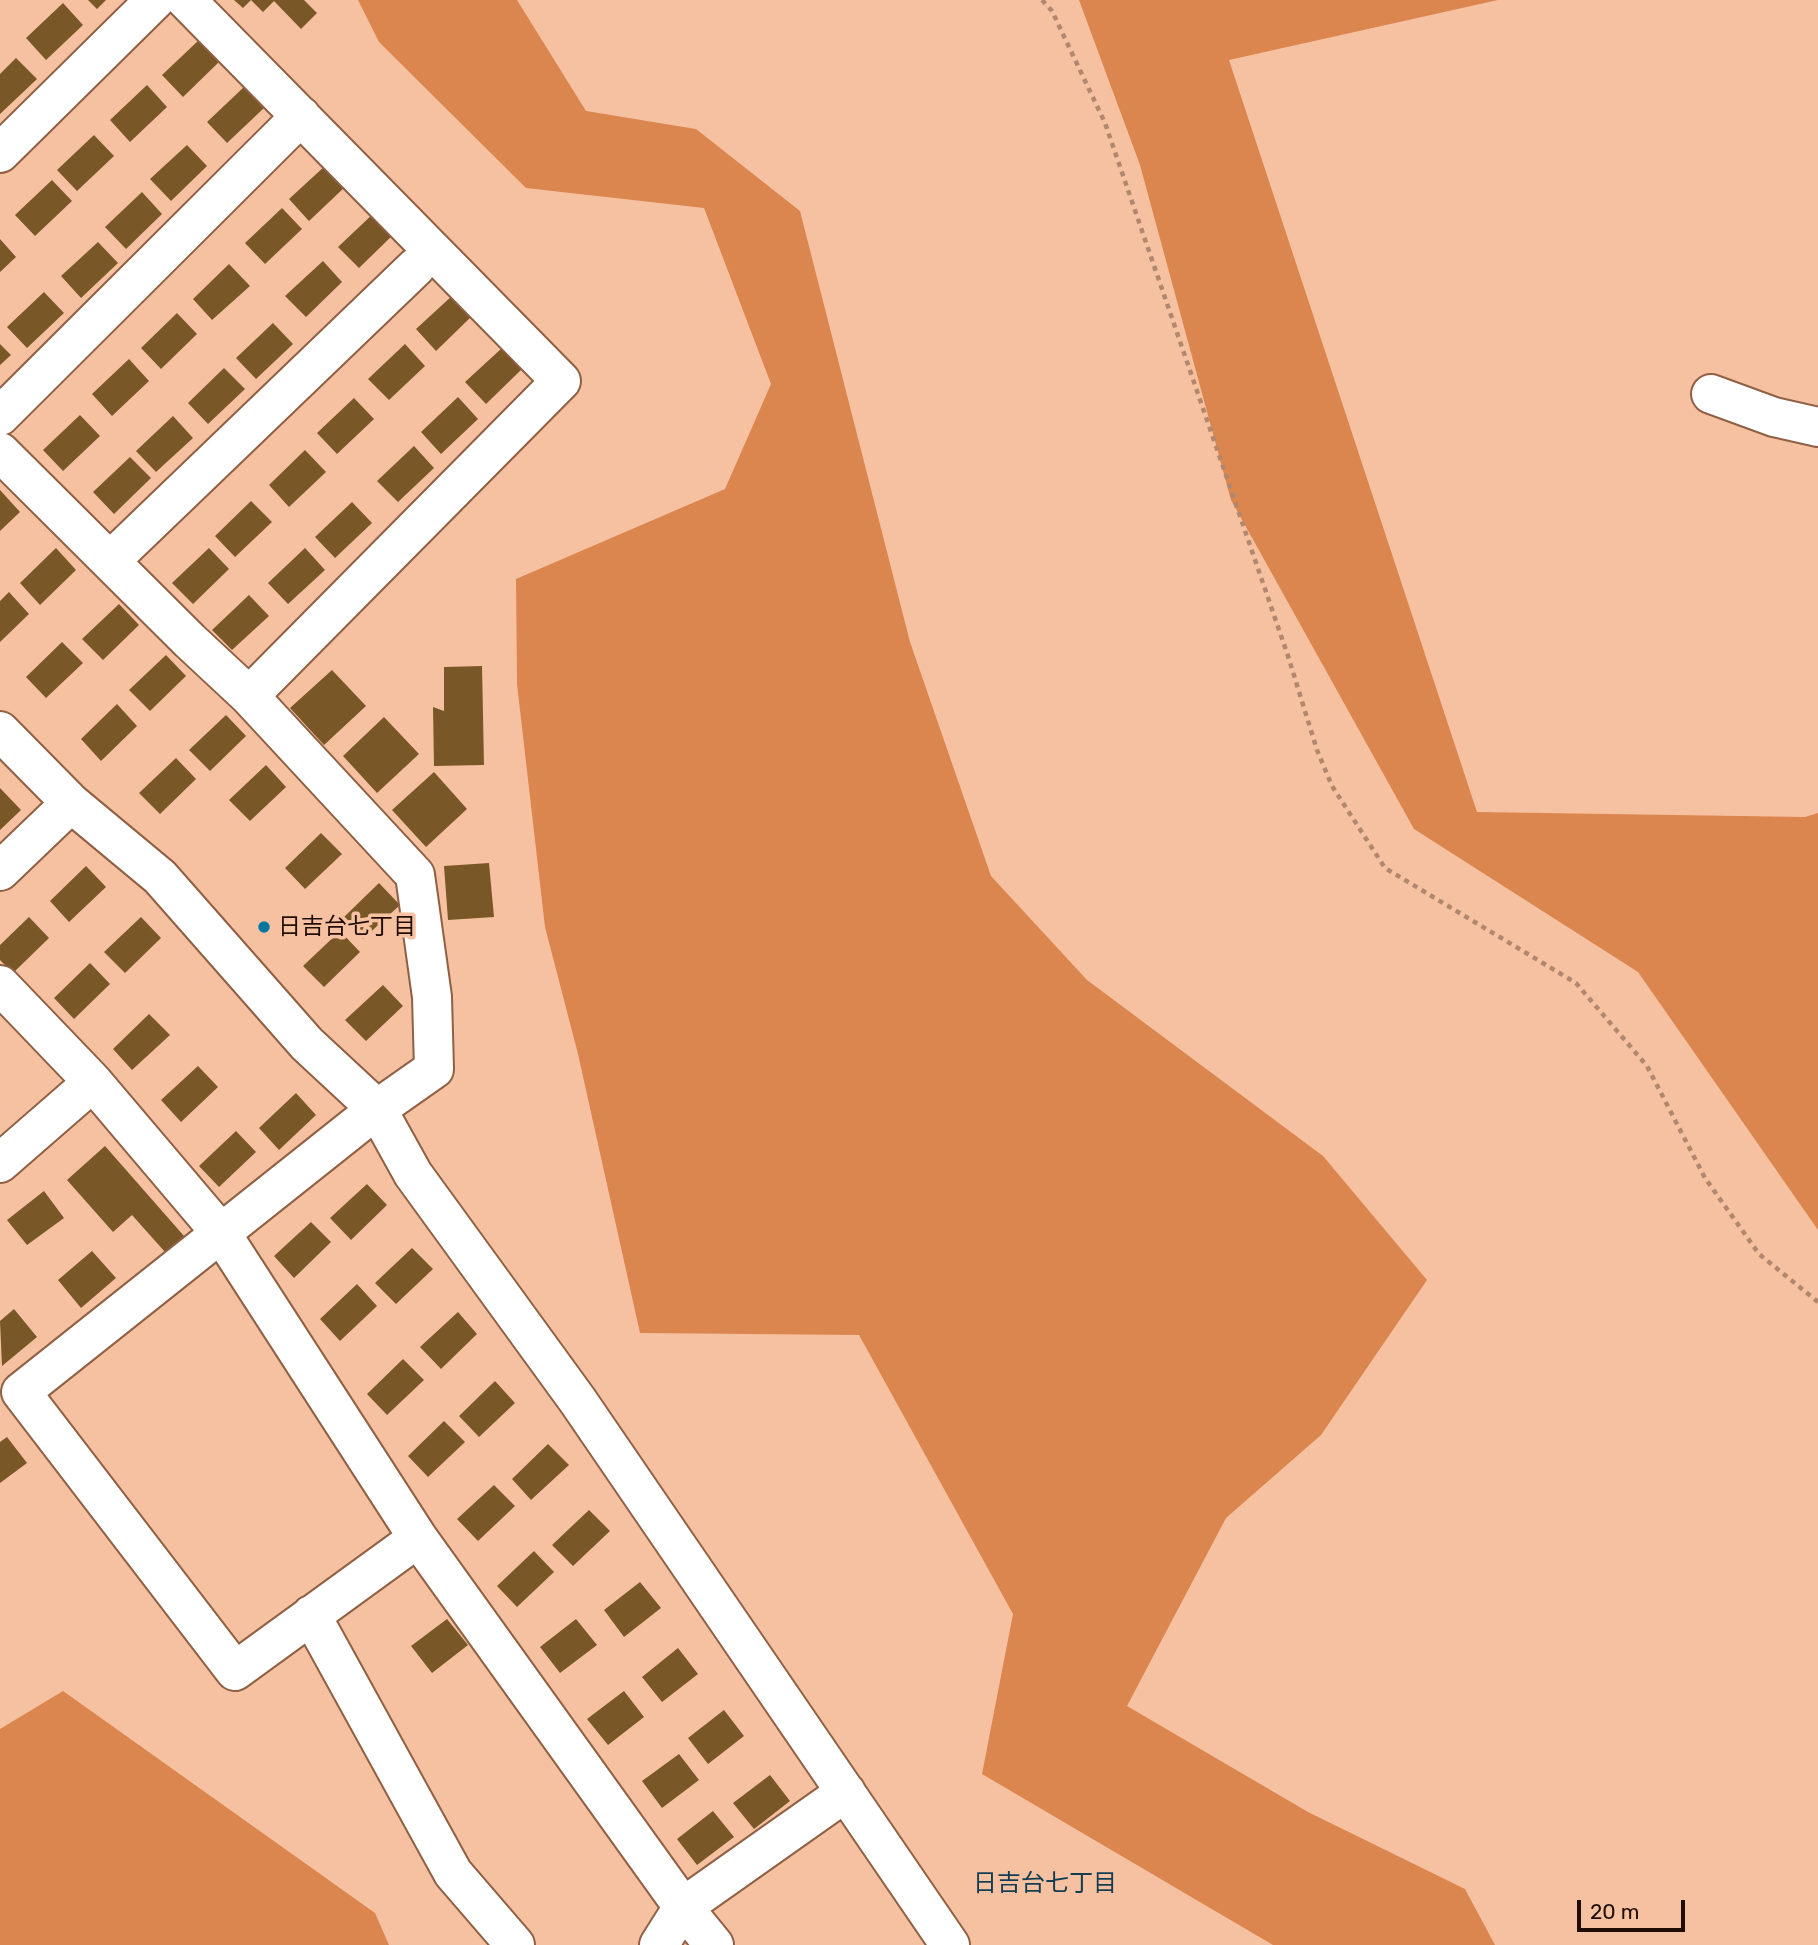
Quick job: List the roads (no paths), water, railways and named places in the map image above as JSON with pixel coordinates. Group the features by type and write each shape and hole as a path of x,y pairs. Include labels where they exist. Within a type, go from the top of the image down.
{"street":[{"path":"0,153 155,0"},
{"path":"186,0 561,381 249,695"},
{"path":"0,416 301,116"},
{"path":"111,561 416,267"},
{"path":"1712,394 1774,416 1818,427"},
{"path":"0,452 190,641 249,695 415,875 432,997 433,1069 377,1109 21,1392 235,1671 418,1538"},
{"path":"0,731 71,803 160,877 307,1044 377,1109 413,1174 578,1401 950,1945"},
{"path":"0,871 71,803"},
{"path":"0,985 93,1082 221,1233 418,1538 683,1908 714,1945"},
{"path":"0,1163 93,1082"},
{"path":"311,1615 453,1873 514,1945"},
{"path":"659,1945 683,1908 846,1792"}],"place":[{"name":"日吉台七丁目","path":"264,927"}],"district":[{"name":"日吉台七丁目","path":"1045,1884"}]}
